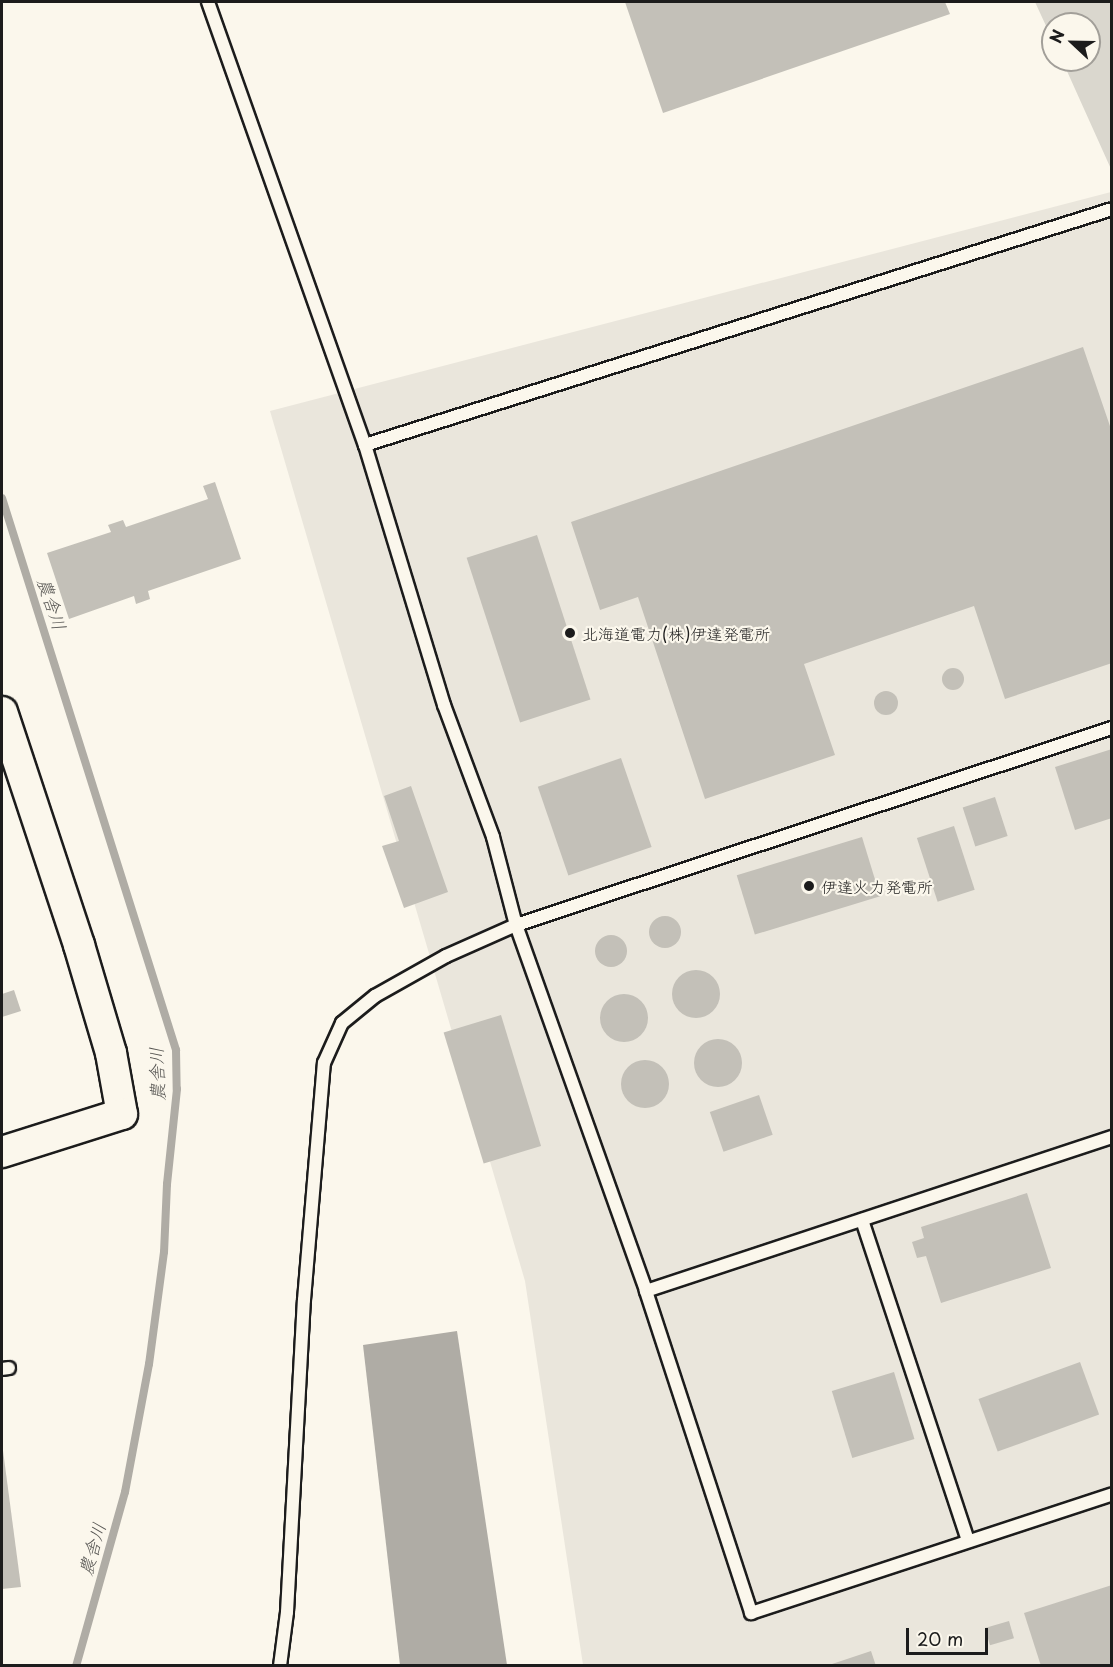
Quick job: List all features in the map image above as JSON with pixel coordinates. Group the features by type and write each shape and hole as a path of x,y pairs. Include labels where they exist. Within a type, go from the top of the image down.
{"street":[{"path":"2,712 82,956 111,1053 122,1114 2,1152"}],"lane":[{"path":"208,2 365,446 444,705 493,837 516,925 646,1291 751,1613 1112,1494"},
{"path":"365,446 1112,209"},
{"path":"280,1665 287,1612 304,1300 324,1064 342,1023 375,996 446,956 516,925 1112,728"},
{"path":"646,1291 1112,1137"},
{"path":"862,1220 968,1541"}],"shaded area":[{"path":"1035,2 1111,2 1111,169 1067,72 1101,72 1101,12 1041,12 1041,15"},
{"path":"1111,192 1111,1665 583,1665 525,1281 270,411"},
{"path":"457,1331 507,1665 400,1665 363,1345"}],"building":[{"path":"625,2 945,2 950,14 663,113"},
{"path":"1083,347 1112,432 1112,663 1005,699 974,606 804,664 835,755 705,799 638,597 600,610 571,522"},
{"path":"215,482 241,559 148,591 150,599 136,604 134,596 69,619 47,553 111,532 108,525 123,520 126,527 208,499 203,486"},
{"path":"537,535 590,700 520,722 467,558"},
{"path":"953,668 961,671 964,679 961,687 953,690 945,687 942,679 945,671"},
{"path":"886,691 891,692 897,698 897,708 891,714 886,715 881,714 875,708 874,703 875,698 881,692"},
{"path":"1112,749 1112,818 1075,830 1055,767"},
{"path":"621,758 652,847 568,876 538,787"},
{"path":"411,786 448,892 404,908 382,846 399,841 384,796"},
{"path":"995,797 1008,836 975,846 963,808"},
{"path":"954,826 975,890 938,902 917,838"},
{"name":"伊達火力発電所","path":"862,837 880,896 755,935 737,875"},
{"path":"665,916 677,920 681,932 677,944 665,948 653,944 649,932 653,920"},
{"path":"611,935 623,939 627,951 623,963 611,967 599,963 595,951 599,939"},
{"path":"696,970 713,977 720,994 713,1011 696,1018 679,1011 672,994 679,977"},
{"path":"14,990 21,1011 2,1017 2,994"},
{"path":"624,994 641,1001 648,1018 641,1035 624,1042 607,1035 600,1018 607,1001"},
{"path":"501,1015 541,1146 484,1164 444,1033"},
{"path":"718,1039 735,1046 742,1063 735,1080 718,1087 701,1080 694,1063 701,1046"},
{"path":"645,1060 662,1067 669,1084 662,1101 645,1108 628,1101 621,1084 628,1067"},
{"path":"759,1095 773,1135 724,1152 710,1112"},
{"path":"1027,1193 1051,1268 941,1303 926,1256 917,1258 912,1242 924,1238 921,1227"},
{"path":"1080,1362 1099,1415 998,1452 979,1399"},
{"path":"894,1372 914,1439 852,1458 832,1391"},
{"path":"2,1443 21,1587 2,1589"},
{"path":"1112,1585 1112,1666 1041,1666 1024,1613"},
{"path":"1009,1621 1014,1638 990,1645 985,1628"},
{"path":"871,1651 876,1666 829,1666 829,1665"}],"waterway":[{"name":"農舎川","path":"2,498 176,1050 177,1089 167,1184 164,1252 149,1364 125,1492 76,1666"}],"place":[{"name":"北海道電力(株)伊達発電所","path":"570,633"},
{"name":"伊達火力発電所","path":"809,886"}]}
